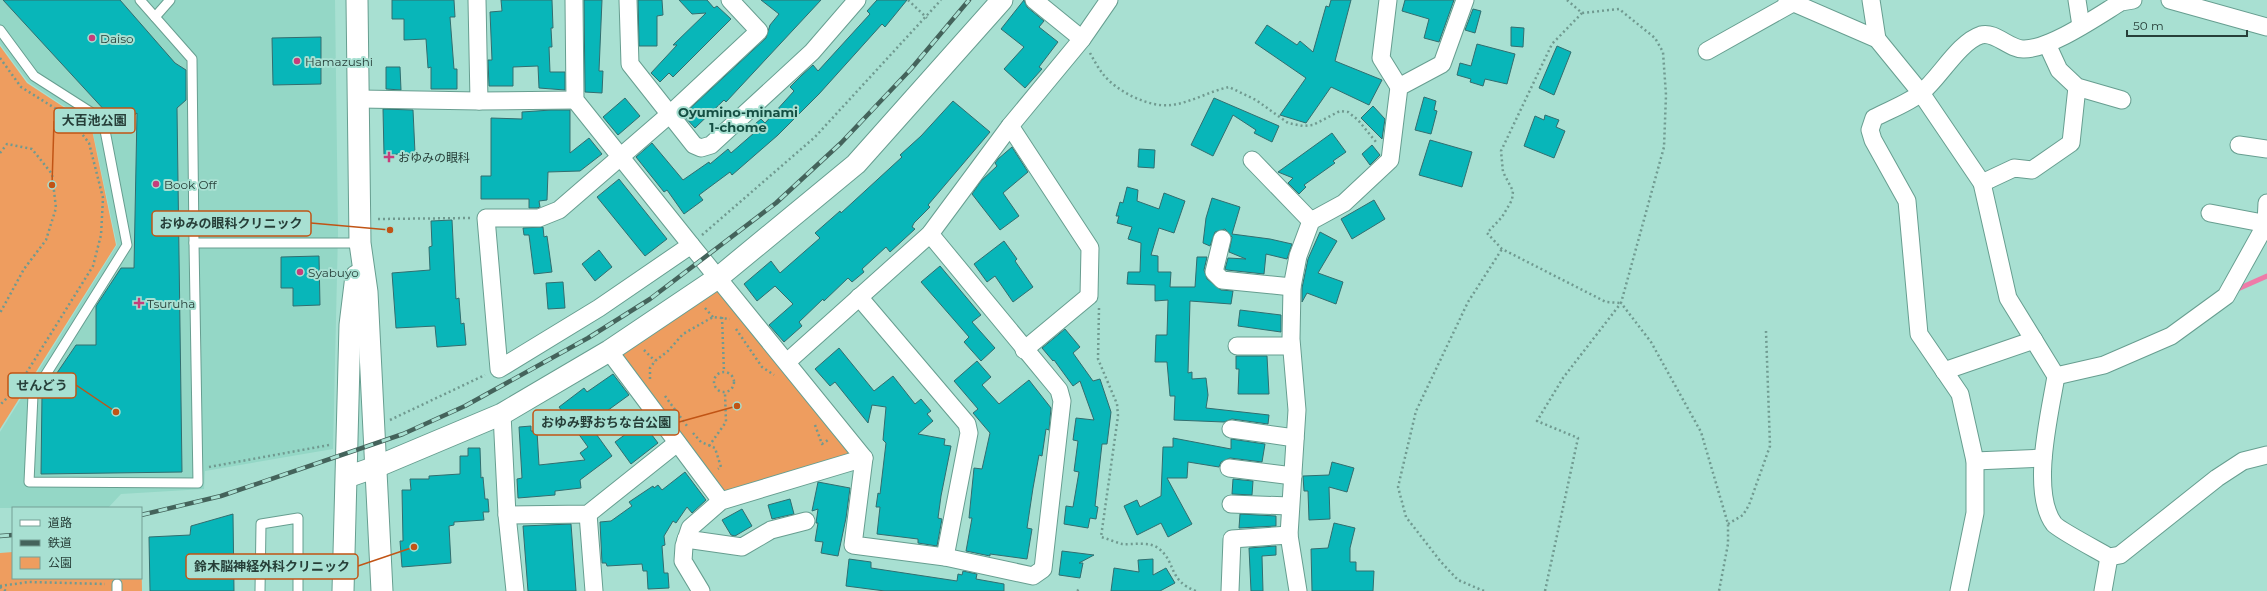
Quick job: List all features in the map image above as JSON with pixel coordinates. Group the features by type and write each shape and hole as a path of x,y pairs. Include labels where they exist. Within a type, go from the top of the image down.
{"street":[{"path":"343,591 350,325 360,243 358,0"},
{"path":"477,0 480,101"},
{"path":"574,0 575,100 620,158 719,277 864,458 853,545 945,557 1033,576 1043,568 1062,401 1059,390 1024,350 930,234"},
{"path":"628,0 630,64 694,145 701,148 711,145 812,52 857,0"},
{"path":"691,245 599,308 499,369 486,218 539,218 558,210 670,114 759,31 730,0"},
{"path":"347,477 376,468 502,414 609,351 719,277 856,164 1002,0"},
{"path":"1034,0 1082,39"},
{"path":"787,362 930,234 1010,126 1082,39 1109,0"},
{"path":"1298,591 1288,536 1297,410 1291,346 1292,287 1298,256 1311,221 1344,203 1390,160 1399,87 1381,58 1388,0"},
{"path":"1399,87 1442,64 1465,0"},
{"path":"1871,0 1877,39"},
{"path":"2077,0 2081,26"},
{"path":"2170,0 2267,27"},
{"path":"1707,51 1793,1 1877,39 1921,93 1982,183 2008,298 2056,376 2043,458 2044,502 2054,524 2109,557 2120,555 2217,478 2243,461 2267,455"},
{"path":"1958,591 1975,513 1975,461 1960,394 1919,334 1907,201 1873,140 1870,130 1874,118 1921,93 1969,42 1982,35 1994,36 2006,44 2023,49 2047,44 2125,1"},
{"path":"2047,44 2059,70 2077,87 2122,100"},
{"path":"1982,183 2014,168 2032,170 2071,144 2077,87"},
{"path":"360,99 480,101 575,100"},
{"path":"1010,126 1090,248 1089,296 1024,350"},
{"path":"2239,145 2267,149"},
{"path":"1252,160 1311,221"},
{"path":"2056,376 2104,365 2171,336 2226,296 2266,224 2267,203"},
{"path":"2210,213 2266,224"},
{"path":"1222,239 1214,272 1222,280 1292,287"},
{"path":"360,243 367,292 382,591"},
{"path":"859,297 967,424 968,433 945,557"},
{"path":"1944,371 2034,340"},
{"path":"1237,346 1291,346"},
{"path":"609,351 721,502"},
{"path":"502,414 507,516 515,591"},
{"path":"1231,429 1295,438"},
{"path":"507,516 588,514 677,443"},
{"path":"701,591 683,561 684,546 690,528 721,502 864,458"},
{"path":"1975,461 2043,458"},
{"path":"1229,468 1292,476"},
{"path":"1231,504 1290,506"},
{"path":"588,514 594,591"},
{"path":"686,539 742,547 772,530 806,521"},
{"path":"1230,591 1232,539 1288,536"},
{"path":"2103,591 2109,557"}],"lane":[{"path":"0,30 34,76 103,120 127,245 33,395 29,482 198,483 192,59 140,0"},
{"path":"154,17 170,0"},
{"path":"194,243 360,243"},
{"path":"260,591 261,524 298,518 298,591"}],"path":[{"path":"908,0 927,18"},
{"path":"691,245 815,137 927,18 941,0"},
{"path":"1567,0 1582,13"},
{"path":"1545,591 1578,438 1537,421 1563,378 1621,303 1664,147 1666,95 1663,52 1655,38 1619,9 1582,13 1552,44 1501,151 1503,172 1513,191 1512,200 1502,217 1488,233 1502,249 1606,302 1621,303 1651,342 1702,432 1728,524 1728,544 1719,591"},
{"path":"1082,39 1103,74 1117,87 1140,99 1155,104 1171,105 1229,87 1256,100 1288,123 1303,126 1313,125 1340,111 1348,112 1358,120 1390,160"},
{"path":"0,58 21,87 69,117 89,143 103,198 101,235 93,266 17,388 0,405"},
{"path":"0,153 7,144 32,149 52,174 56,208 46,240 24,269 0,313"},
{"path":"360,220 486,218"},
{"path":"1484,591 1458,580 1441,562 1406,517 1398,487 1416,411 1468,302 1502,249"},
{"path":"1099,306 1098,359 1117,404 1118,416 1101,537 1122,544 1151,545 1158,548 1164,555 1175,577 1187,588 1196,591"},
{"path":"654,384 650,378 650,368 655,361 668,351 683,334 713,316 729,318 762,367 775,376"},
{"path":"722,317 724,372"},
{"path":"1728,524 1743,515 1749,506 1770,446 1766,331"},
{"path":"374,428 499,369"},
{"path":"724,372 733,376 735,382 730,391 725,393 718,391 714,384 717,376 724,372"},
{"path":"709,446 726,422 725,393"},
{"path":"664,395 690,430 701,442 715,448 721,467 705,481"},
{"path":"811,419 822,444 841,430"},
{"path":"197,466 213,467 348,442"},
{"path":"0,587 29,582 117,587"},
{"path":"0,587 6,591"}],"shaded area":[{"path":"0,0 335,0 338,233 333,449 205,471 204,489 121,494 109,507 0,508 0,432 117,245 91,124 28,82 0,44"}],"green space":[{"path":"0,46 27,83 91,125 116,245 0,429"},
{"path":"719,287 856,455 724,493 620,357"},
{"path":"12,552 12,579 142,579 142,591 0,591 0,553"}],"building":[{"path":"3,0 120,0 175,63 186,70 186,100 177,108 182,472 41,474 42,395 76,345 96,345 96,306 121,268 134,268 137,113 119,126"},
{"path":"392,0 454,0 455,17 450,17 454,69 457,69 457,89 431,89 431,67 428,68 426,39 404,40 404,19 392,19"},
{"path":"501,0 552,0 553,28 551,28 552,47 549,47 550,72 565,72 565,90 539,88 538,66 513,67 513,86 489,86 488,60 492,60 490,12 502,11"},
{"path":"584,0 602,0 599,71 603,71 602,93 585,92"},
{"path":"638,0 662,0 663,15 657,16 657,46 639,46"},
{"path":"679,0 707,0 714,8 717,6 731,19 673,77 669,73 660,82 651,73 677,45 673,45 706,13 692,14"},
{"path":"761,0 821,0 726,102 724,100 695,128 683,115 766,38 770,25 779,14"},
{"path":"877,0 907,0 885,27 882,24 819,94 778,135 732,175 730,172 699,195 703,200 684,214 667,190 664,192 636,157 652,143 683,180 709,162 710,164 728,149 731,153 754,133 750,128 761,119 765,123 794,91 790,87 802,75 813,65 818,71 870,14 867,11"},
{"path":"1024,0 1027,7 1044,21 1039,27 1058,42 1039,67 1042,69 1025,88 1004,69 1024,47 1001,29"},
{"path":"1331,0 1351,0 1335,61 1382,80 1369,105 1331,87 1306,123 1280,115 1306,78 1255,43 1267,25 1297,45 1300,41 1313,52 1326,6 1329,7"},
{"path":"1405,0 1454,0 1439,42 1424,38 1429,19 1402,11"},
{"path":"1473,9 1481,11 1475,33 1465,30"},
{"path":"1511,27 1524,28 1523,47 1511,46"},
{"name":"Hamazushi","path":"321,37 321,84 273,85 272,38"},
{"path":"1477,44 1515,54 1507,84 1485,79 1483,86 1470,82 1471,79 1457,75 1460,63 1471,66"},
{"path":"1557,46 1571,52 1554,95 1539,88"},
{"path":"386,67 400,67 401,90 386,89"},
{"path":"1424,97 1436,101 1434,110 1437,111 1431,134 1415,130"},
{"path":"625,98 640,116 618,135 603,117"},
{"path":"1214,98 1279,126 1272,142 1254,133 1256,130 1233,115 1213,156 1191,145"},
{"path":"953,101 990,132 928,205 930,207 914,223 912,227 915,229 890,252 886,247 862,269 864,272 852,282 848,278 824,301 823,299 799,322 802,326 784,342 769,325 793,304 775,286 757,301 744,284 771,261 780,273 820,238 815,233 840,211 841,213 902,157 900,155 921,136"},
{"path":"1373,106 1385,119 1382,139 1361,118"},
{"path":"383,109 413,110 415,153 384,155"},
{"path":"570,110 570,153 589,138 602,154 580,171 548,172 547,200 539,201 540,207 529,208 529,199 481,199 481,176 491,176 491,118 522,119 522,112"},
{"path":"1545,115 1559,120 1556,127 1565,131 1554,158 1524,146 1535,116 1544,120"},
{"path":"1332,133 1346,152 1333,161 1335,163 1304,185 1306,187 1299,194 1288,183 1293,178 1278,172"},
{"path":"1430,140 1472,152 1462,187 1419,175"},
{"path":"1372,145 1380,155 1370,165 1362,154"},
{"path":"1012,147 1028,172 1003,193 1019,216 1000,230 972,194 981,181 997,166 995,163 998,159"},
{"path":"1139,149 1155,150 1154,168 1138,167"},
{"path":"619,179 667,239 645,256 597,197"},
{"path":"1127,187 1138,190 1137,201 1159,209 1164,193 1185,201 1174,233 1159,228 1151,255 1158,256 1158,272 1171,272 1170,287 1195,287 1197,257 1207,257 1204,270 1207,279 1221,290 1233,291 1231,304 1190,301 1188,373 1192,372 1192,379 1206,378 1208,395 1206,408 1269,415 1268,424 1232,419 1224,422 1174,420 1175,396 1170,396 1167,362 1155,362 1156,335 1167,335 1168,300 1155,301 1155,285 1127,284 1128,272 1140,272 1141,243 1128,239 1132,227 1117,223 1119,216 1116,216 1120,202 1123,203"},
{"path":"1212,198 1240,207 1232,234 1270,239 1292,244 1287,259 1266,254 1264,274 1225,269 1228,258 1246,259 1229,252 1232,237 1225,229 1215,232 1210,246 1203,243 1206,218"},
{"path":"1374,200 1385,219 1352,239 1341,219"},
{"path":"452,220 456,299 459,298 461,324 464,323 466,345 437,347 435,326 396,328 392,273 430,270 429,247 432,246 431,221"},
{"path":"543,227 544,237 547,236 552,272 534,274 529,235 524,235 523,228"},
{"path":"1320,232 1337,241 1318,273 1343,282 1336,304 1307,293 1302,302 1302,288 1308,259"},
{"path":"1004,241 1017,259 1015,261 1033,287 1013,302 995,276 987,282 974,264"},
{"path":"599,250 612,267 595,281 582,264"},
{"name":"Syabuyo","path":"319,256 320,305 293,306 293,288 281,288 281,257"},
{"path":"940,266 981,315 972,322 995,348 981,361 964,342 969,337 921,282"},
{"path":"563,282 565,308 548,309 546,283"},
{"path":"1240,310 1281,315 1281,332 1238,326"},
{"path":"1065,329 1080,347 1073,353 1093,381 1100,379 1111,412 1107,444 1102,444 1095,506 1098,507 1096,519 1090,518 1088,528 1064,524 1066,506 1073,507 1079,472 1074,471 1078,441 1073,440 1076,418 1094,420 1080,381 1073,386 1054,360 1053,361 1042,348"},
{"path":"839,348 874,391 893,376 915,404 921,399 931,411 927,414 933,421 918,434 945,439 944,445 951,446 941,496 938,518 942,519 937,546 918,543 918,539 877,534 880,507 876,507 878,493 880,494 886,443 883,440 886,407 872,405 868,423 835,382 830,386 815,369"},
{"path":"1236,356 1267,356 1269,394 1238,394 1239,369 1236,369"},
{"path":"977,361 991,377 982,385 999,404 1029,380 1051,408 1049,430 1046,429 1042,456 1039,455 1033,488 1027,528 1032,529 1027,559 990,554 990,556 966,551 972,518 969,518 974,468 982,469 990,433 973,413 978,409 954,381"},
{"path":"613,374 629,395 589,424 612,456 580,480 581,488 555,491 555,495 518,498 517,479 522,478 519,427 531,426 531,431 537,431 539,465 585,460 580,453 588,447 559,407 584,388 587,392"},
{"path":"642,422 658,443 631,464 615,442"},
{"path":"1173,438 1231,449 1231,439 1265,444 1262,462 1230,458 1221,462 1219,467 1188,462 1187,478 1167,478 1192,524 1168,537 1161,523 1137,535 1124,506 1137,500 1140,507 1161,496 1163,447 1173,447"},
{"path":"468,448 480,448 481,478 483,477 485,499 488,499 489,512 483,512 484,520 454,522 454,525 449,526 451,563 402,567 400,541 403,541 402,490 411,490 410,479 429,479 429,476 460,474 460,456 468,456"},
{"path":"1332,462 1354,468 1347,492 1329,487 1330,519 1309,520 1308,491 1304,491 1303,476 1329,475"},
{"path":"685,472 706,500 692,513 687,507 676,523 673,521 664,536 665,545 662,546 664,573 668,573 669,588 648,589 647,571 643,571 642,564 607,566 606,563 602,563 600,522 611,521 632,506 629,502 653,486 654,488 658,485 662,490"},
{"path":"1233,479 1253,481 1252,495 1232,494"},
{"path":"818,482 850,488 846,518 838,556 821,553 823,542 815,541 818,523 816,523 818,509 812,511"},
{"path":"790,499 794,514 772,519 768,505"},
{"path":"742,509 752,526 735,536 731,535 722,520"},
{"path":"233,514 234,591 150,591 149,537 190,535 191,526"},
{"path":"1240,514 1276,516 1276,526 1239,528"},
{"path":"1334,523 1355,528 1350,548 1350,562 1356,562 1356,571 1374,571 1373,591 1312,591 1311,549 1328,548"},
{"path":"571,524 576,591 528,591 523,526"},
{"path":"1276,546 1276,555 1262,556 1263,591 1251,591 1249,548"},
{"path":"1062,551 1094,555 1079,563 1083,563 1080,578 1059,575"},
{"path":"849,559 871,562 871,568 957,581 958,574 962,575 963,571 977,574 976,579 1004,584 1004,591 885,591 846,586"},
{"path":"1153,559 1153,575 1166,568 1175,583 1160,591 1111,591 1114,568 1139,572 1138,560"}],"waterway":[{"path":"2240,288 2267,276"}],"railway":[{"path":"142,515 221,496 403,434 465,406 588,338 650,299 776,203 841,143 911,69 969,0"},
{"path":"0,536 12,535"}],"place":[{"name":"Daiso","path":"92,38"},
{"name":"Hamazushi","path":"297,61"},
{"name":"おゆみの眼科","path":"389,157"},
{"name":"Book Off","path":"156,184"},
{"name":"大百池公園","path":"52,185"},
{"name":"おゆみの眼科クリニック","path":"390,230"},
{"name":"Syabuyo","path":"300,272"},
{"name":"Tsuruha","path":"139,303"},
{"name":"おゆみ野おちな台公園","path":"737,406"},
{"name":"せんどう","path":"116,412"},
{"name":"鈴木脳神経外科クリニック","path":"414,547"}],"district":[{"name":"Oyumino-minami 1-chome","path":"738,120"}]}
